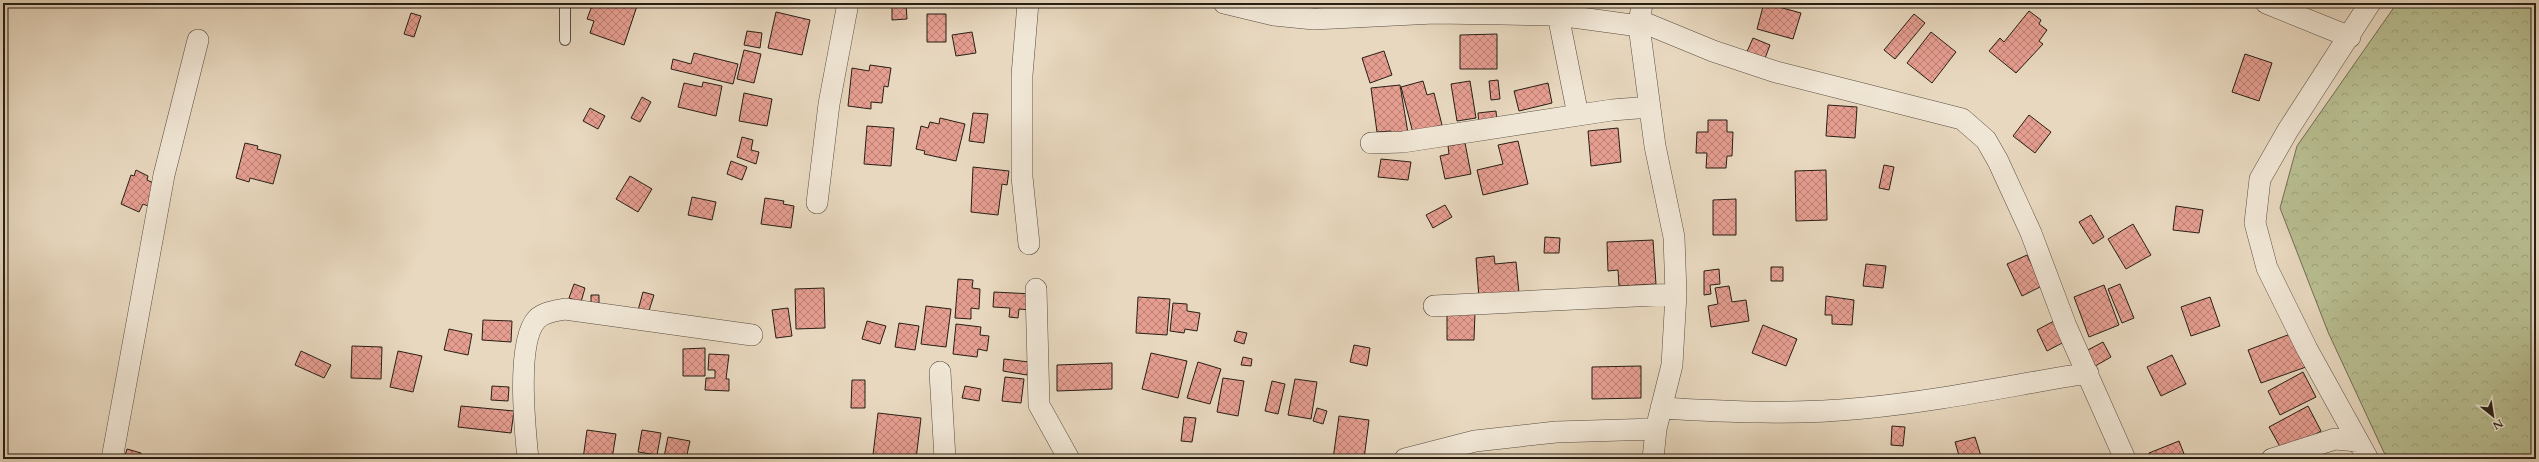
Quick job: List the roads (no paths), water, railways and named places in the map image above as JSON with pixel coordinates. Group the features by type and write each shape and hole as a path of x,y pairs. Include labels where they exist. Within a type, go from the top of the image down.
{"street":[{"path":"817,203 829,104 848,3"},
{"path":"1028,3 1022,75 1022,177 1029,244"},
{"path":"1224,3 1274,15 1314,19 1434,13 1640,17 1713,51 1776,72 1962,119 1974,127 1986,140 1998,161 2031,233 2066,326 2125,459"},
{"path":"2266,3 2350,37"},
{"path":"2363,450 2307,349 2267,268 2255,223 2260,179 2288,130 2350,37 2370,3"},
{"path":"1558,16 1578,115"},
{"path":"1640,17 1650,107 1674,237 1676,294 1672,365 1656,429 1653,459"},
{"path":"112,459 164,175 198,40"},
{"path":"1371,143 1403,142 1612,110 1650,107"},
{"path":"1036,290 1039,406 1069,459"},
{"path":"1434,306 1676,294"},
{"path":"528,459 524,419 528,334 537,319 548,312 565,309 752,334"},
{"path":"940,372 945,459"},
{"path":"1661,408 1728,412 1863,408 2088,373"},
{"path":"1405,459 1475,441 1556,432 1656,429"},
{"path":"2272,459 2335,439 2363,450"}],"lane":[{"path":"565,3 565,40"}]}
